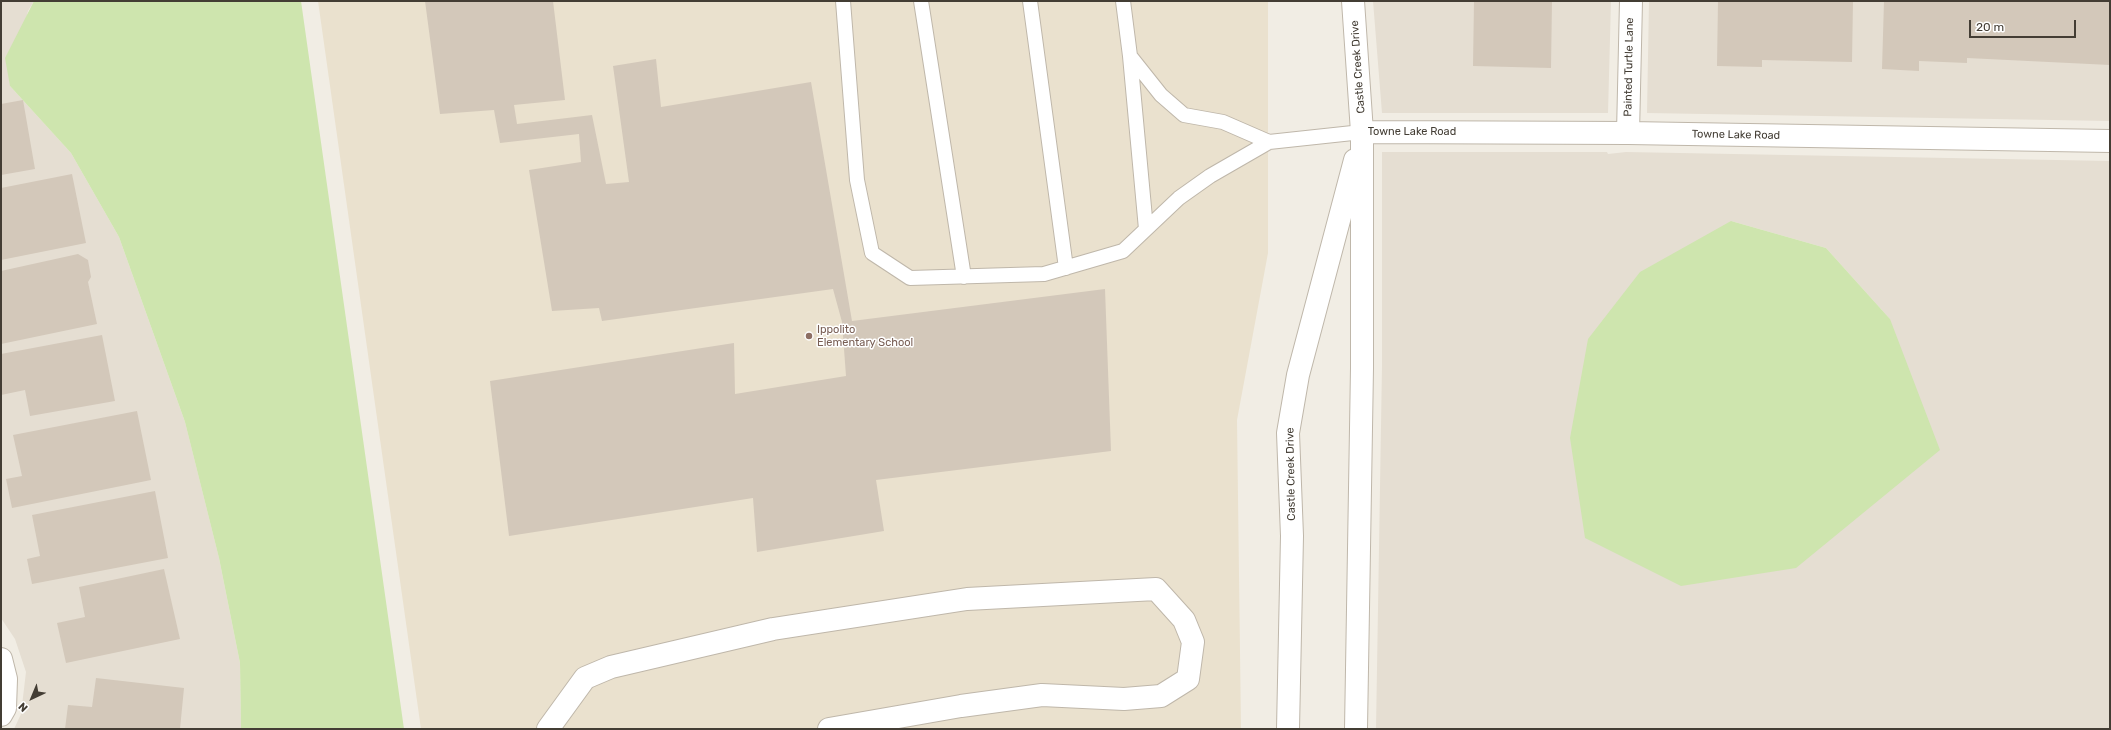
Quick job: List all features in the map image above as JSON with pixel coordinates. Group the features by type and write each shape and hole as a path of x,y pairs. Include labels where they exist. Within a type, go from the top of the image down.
{"street":[{"name":"Castle Creek Drive","path":"1353,1 1362,132 1362,368 1356,729"},
{"name":"Painted Turtle Lane","path":"1628,133 1630,1"},
{"name":"Castle Creek Drive","path":"1288,729 1292,536 1288,434 1298,375 1362,132"},
{"name":"Towne Lake Road","path":"1362,132 1628,133 2110,141"},
{"path":"548,729 563,719 585,678 611,667 773,628 967,599 1156,589 1184,620 1193,642 1188,679 1161,696 1124,699 1042,695 961,706 829,729"},
{"path":"1,659 6,679 4,708 1,715"}],"lane":[{"path":"843,1 856,180 872,253 910,278 1044,274 1123,251 1180,198 1210,176 1268,142 1362,132"},
{"path":"922,1 964,277"},
{"path":"1030,1 1066,268"},
{"path":"1122,1 1130,56 1146,229"},
{"path":"1130,56 1161,95 1184,115 1223,122 1268,142"}],"shaded area":[{"path":"1,1 34,1 28,11 10,86 71,153 119,237 185,422 219,558 240,663 241,729 14,729 21,714 26,672 15,639 1,618"},
{"name":"Ippolito Elementary School","path":"318,1 1268,1 1268,253 1237,420 1241,729 421,729"},
{"path":"1373,1 1611,1 1608,113 1382,113"},
{"path":"1649,1 2110,1 2110,121 1647,113"},
{"path":"1382,152 1607,152 1608,154 1626,152 2110,161 2110,729 1376,729 1382,366","holes":["1731,221 1826,248 1890,319"]}],"green space":[{"path":"34,1 301,1 404,729 241,729 240,663 219,558 185,422 119,237 71,153 10,86 5,58"},
{"path":"1731,221 1826,248 1890,319 1940,450 1796,568 1681,586 1585,538 1570,438 1588,339 1640,272"}],"building":[{"path":"425,1 553,1 565,100 514,105 517,124 592,115 606,184 629,182 613,66 656,59 661,107 811,82 852,321 1105,289 1111,451 876,480 884,531 757,552 753,498 509,536 490,381 734,343 735,394 846,376 842,322 833,289 602,321 599,308 552,311 529,170 581,162 579,134 500,143 494,110 440,114"},
{"path":"1474,1 1552,1 1551,68 1473,66"},
{"path":"1718,1 1853,1 1852,62 1762,60 1762,67 1717,66"},
{"path":"1884,1 2110,1 2110,65 1967,58 1967,63 1919,61 1919,71 1882,69"},
{"path":"23,100 35,169 1,175 1,104"},
{"path":"72,174 86,243 1,260 1,188"},
{"path":"78,254 88,260 91,277 88,282 97,324 1,344 1,271"},
{"path":"102,335 115,401 30,416 25,390 1,395 1,354"},
{"path":"137,411 151,480 12,508 6,479 22,476 13,435"},
{"path":"155,491 168,558 32,584 27,559 40,556 32,515"},
{"path":"164,569 180,639 66,663 57,623 85,617 79,587"},
{"path":"96,678 184,688 180,729 65,729 68,705 92,707"}],"place":[{"name":"Ippolito Elementary School","path":"809,336"}]}
